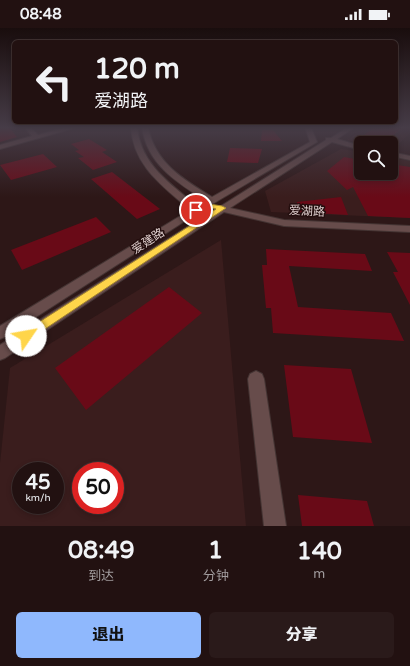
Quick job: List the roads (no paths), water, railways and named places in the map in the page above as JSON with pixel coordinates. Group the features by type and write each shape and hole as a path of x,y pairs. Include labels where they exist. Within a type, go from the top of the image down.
{"main road":[{"path":"139,150 155,172 204,205"},
{"path":"153,150 204,205"},
{"name":"爱建路","path":"0,333 204,205 299,150"},
{"name":"爱建路","path":"0,353 222,208 315,150"},
{"name":"爱湖路","path":"204,205 284,222 410,229"},
{"path":"256,379 275,526"}]}
